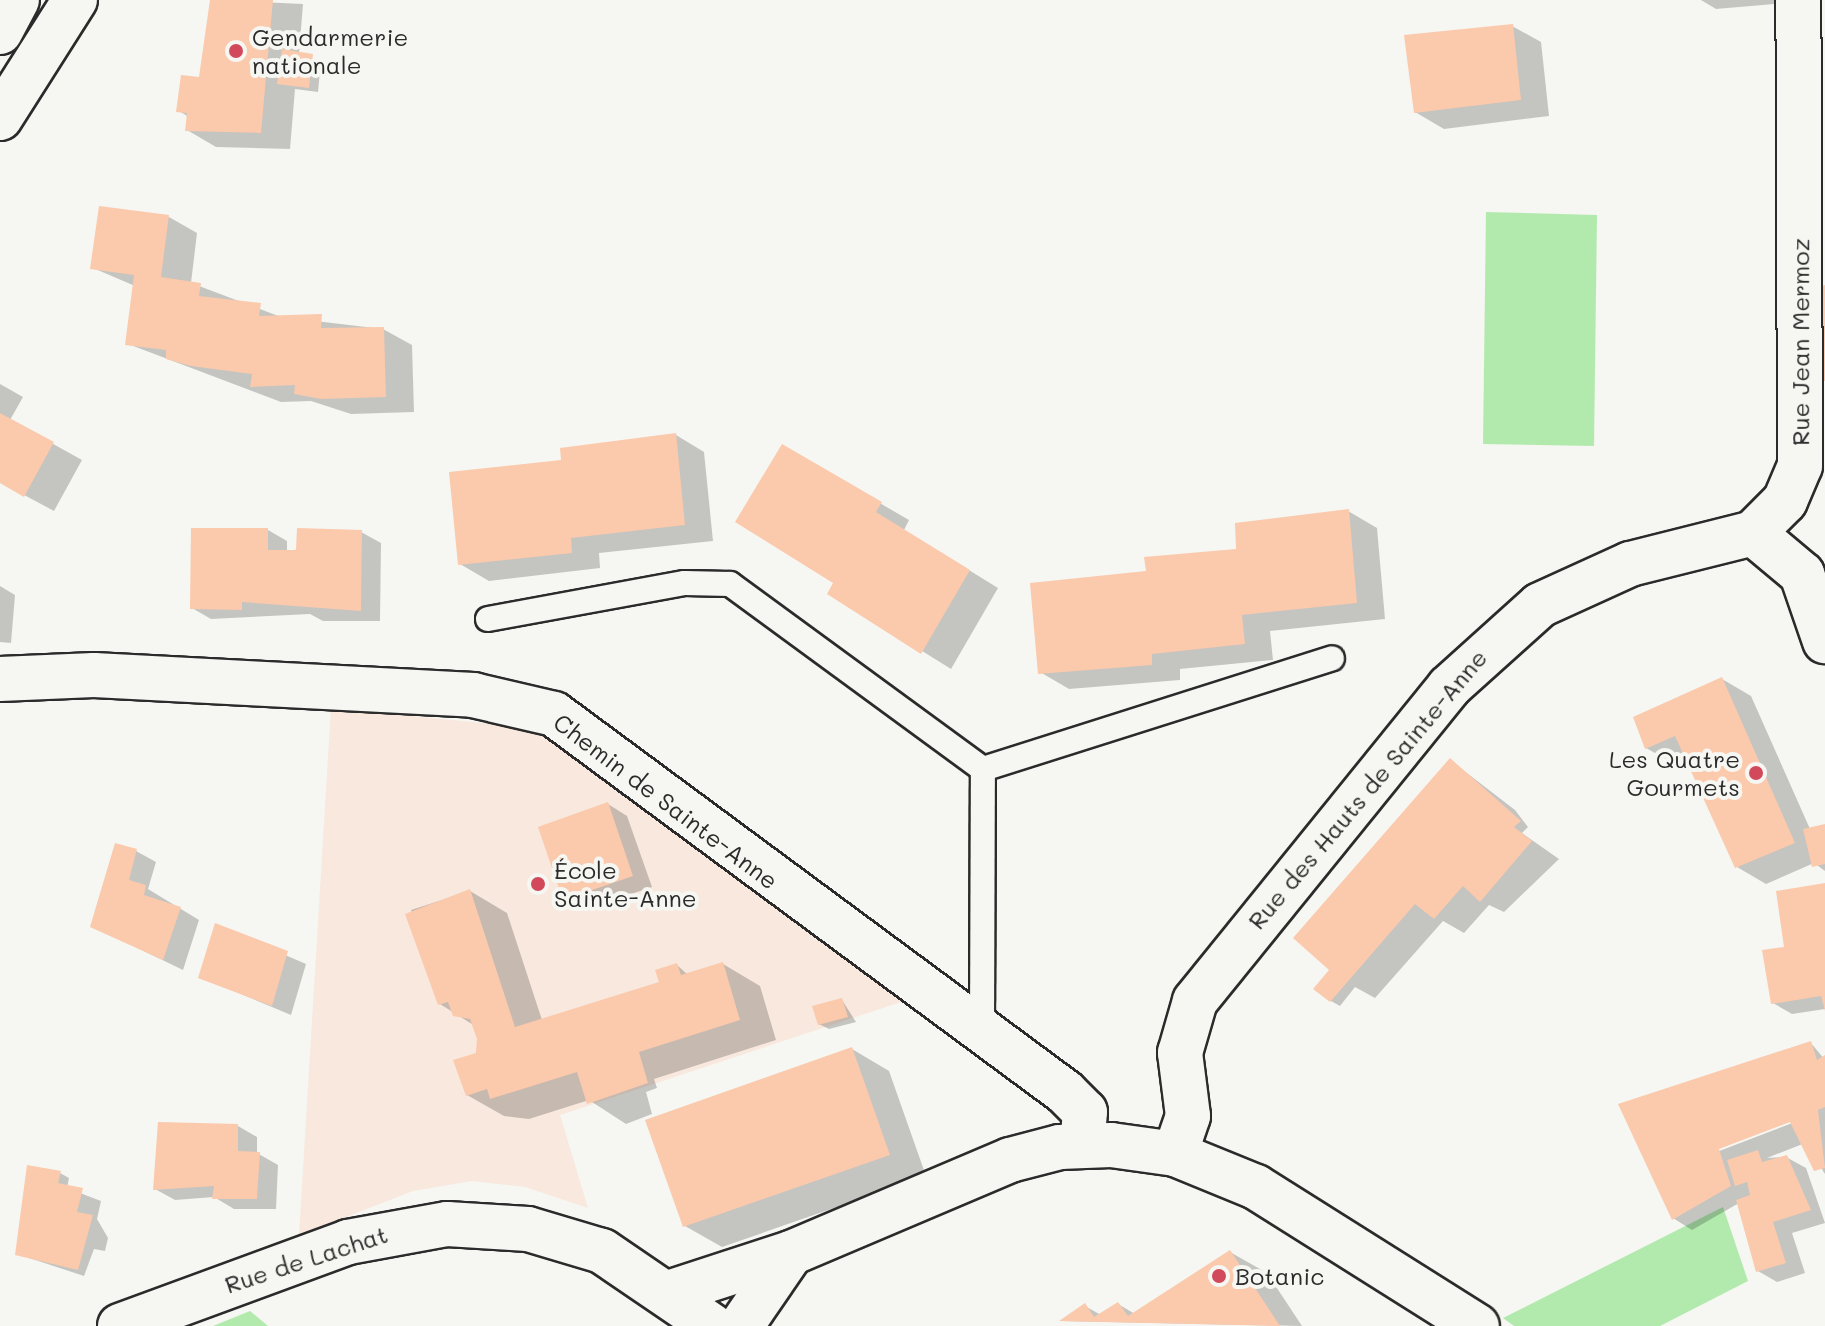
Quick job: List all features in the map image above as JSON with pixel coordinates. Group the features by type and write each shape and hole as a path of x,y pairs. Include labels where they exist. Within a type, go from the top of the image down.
{"street":[{"path":"0,32 17,0"},
{"path":"0,118 75,0"},
{"name":"Rue Jean Mermoz","path":"1753,533 1779,512 1800,466 1798,0"},
{"path":"1753,533 1802,574 1825,641"},
{"name":"Rue des Hauts de Sainte-Anne","path":"1175,1154 1188,1116 1180,1053 1195,1001 1449,687 1512,625 1578,584 1753,533"},
{"name":"Chemin de Sainte-Anne","path":"0,679 94,675 529,703 577,729 784,891 982,1030 1079,1104 1082,1145"},
{"path":"671,1292 791,1253 1010,1160 1082,1145 1175,1154 1305,1214 1477,1326"},
{"name":"Rue de Lachat","path":"120,1326 348,1242 447,1224 568,1239 671,1292 712,1326"},
{"path":"741,1326 791,1253"}],"lane":[{"path":"488,619 685,583 730,584 983,769"},
{"path":"983,769 1332,658"},
{"path":"982,1030 983,769"}],"shaded area":[{"name":"École Sainte-Anne","path":"331,708 552,730 904,1001 560,1115 588,1208 525,1187 472,1181 413,1191 299,1235"}],"green space":[{"path":"1486,212 1597,215 1594,446 1483,444"},
{"path":"1723,1207 1748,1281 1660,1326 1514,1326 1503,1318"},
{"path":"250,1311 268,1326 213,1326"}],"building":[{"path":"210,0 273,0 261,133 185,131 187,113 176,112 181,75 199,77"},
{"path":"1513,24 1521,100 1414,113 1404,35"},
{"path":"282,49 313,54 309,88 277,84"},
{"path":"99,206 169,215 161,277 201,283 199,296 261,303 259,316 322,314 321,328 384,327 386,397 321,399 294,394 295,385 250,387 252,374 191,366 166,359 166,350 125,345 134,275 90,269"},
{"path":"1825,285 1825,381 1820,381 1819,287"},
{"path":"0,413 54,442 24,497 0,483"},
{"path":"676,433 685,525 571,538 572,553 458,565 449,472 561,460 560,448"},
{"path":"782,444 882,502 876,512 970,570 921,654 827,594 833,583 735,522"},
{"path":"1349,509 1357,603 1242,615 1245,644 1152,654 1152,665 1038,674 1030,583 1146,571 1144,557 1236,549 1235,523"},
{"path":"191,528 268,528 268,550 296,550 297,528 362,530 361,611 242,602 242,610 190,609"},
{"path":"1722,677 1795,843 1735,868 1675,736 1645,749 1633,717"},
{"path":"1450,758 1521,821 1514,827 1532,841 1480,902 1463,886 1434,919 1415,904 1330,1002 1313,989 1329,970 1293,938"},
{"path":"608,802 633,876 563,900 538,827"},
{"path":"1825,824 1825,864 1812,867 1803,829"},
{"path":"115,843 137,849 129,880 146,885 144,895 181,907 163,960 90,927"},
{"path":"1825,883 1825,1011 1821,996 1771,1004 1762,950 1784,947 1776,891"},
{"path":"470,889 515,1027 659,982 655,970 677,963 681,975 723,962 740,1020 639,1052 648,1083 587,1104 577,1072 490,1099 487,1089 466,1096 453,1060 476,1053 477,1039 470,1019 453,1016 448,1002 438,1005 405,914"},
{"path":"215,923 288,951 272,1006 198,978"},
{"path":"842,998 848,1017 818,1025 812,1006"},
{"path":"1811,1041 1817,1060 1825,1055 1825,1107 1818,1110 1825,1168 1814,1171 1790,1122 1719,1149 1731,1186 1672,1220 1618,1104"},
{"path":"852,1047 890,1155 683,1227 645,1120"},
{"path":"158,1122 238,1124 238,1151 260,1152 257,1199 212,1199 214,1186 153,1190"},
{"path":"1758,1150 1762,1162 1787,1155 1811,1210 1773,1222 1786,1263 1756,1272 1736,1200 1750,1195 1747,1182 1735,1186 1727,1160"},
{"path":"27,1165 61,1171 58,1183 83,1188 77,1212 93,1215 78,1270 15,1255"},
{"name":"Botanic","path":"1230,1250 1280,1326 1059,1321 1085,1303 1094,1317 1118,1302 1128,1316"}],"place":[{"name":"Gendarmerie nationale","path":"236,51"},
{"name":"Les Quatre Gourmets","path":"1756,773"},
{"name":"École Sainte-Anne","path":"538,884"},
{"name":"Botanic","path":"1219,1276"}]}
